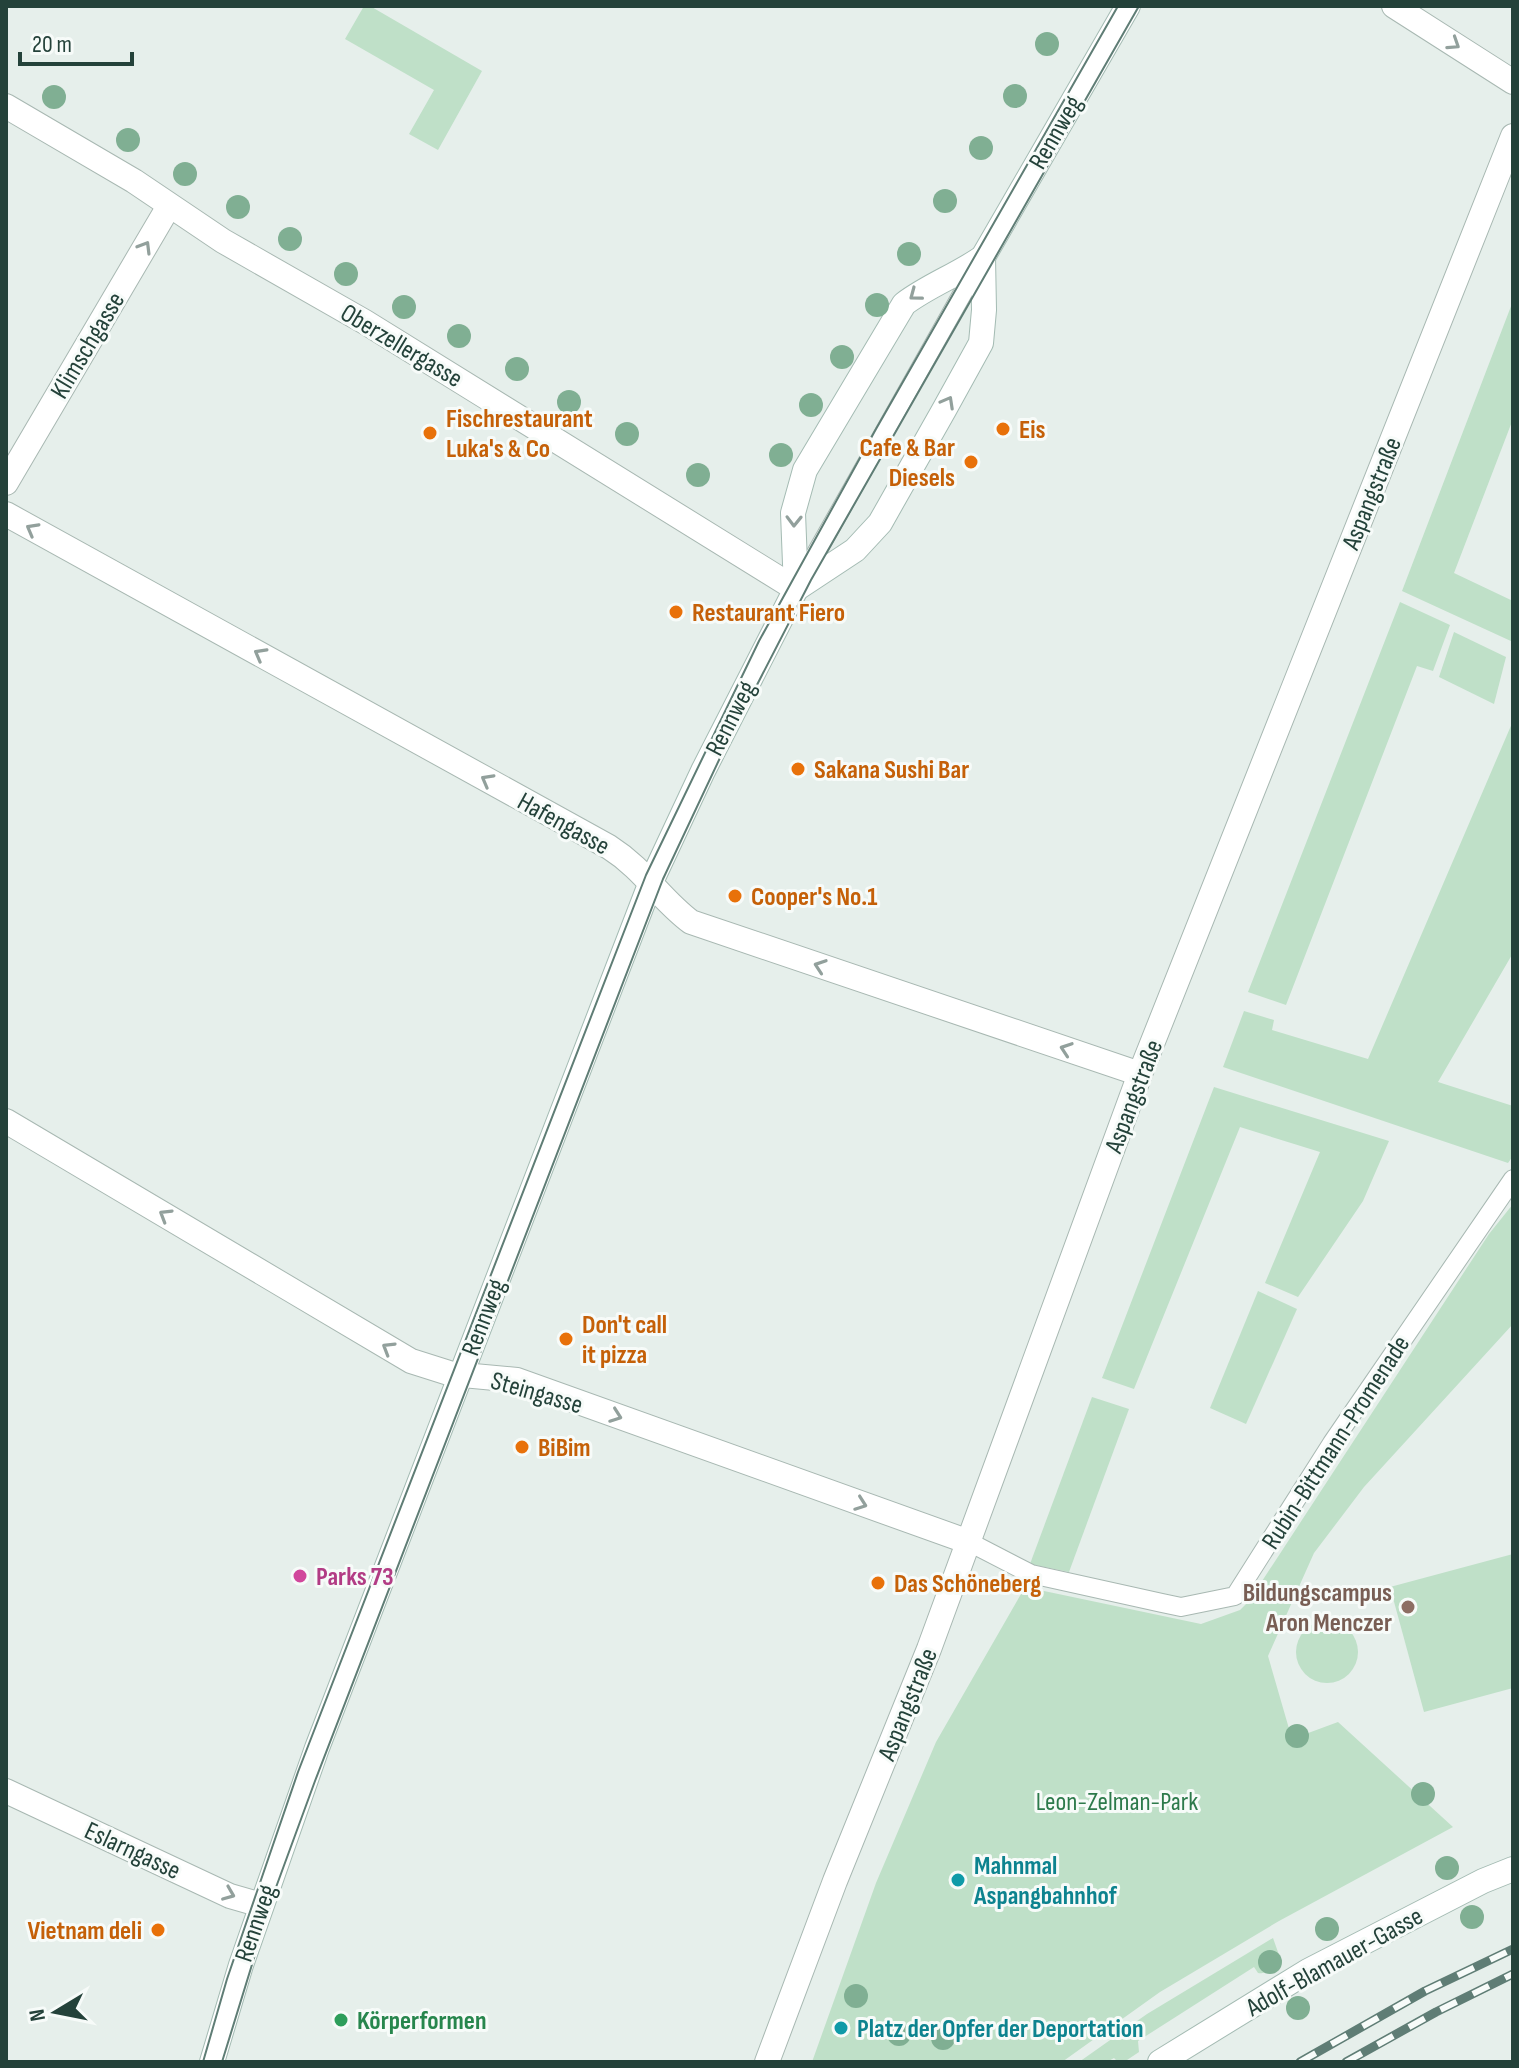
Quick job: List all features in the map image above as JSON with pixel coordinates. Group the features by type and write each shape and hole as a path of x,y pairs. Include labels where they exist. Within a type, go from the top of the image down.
{"street":[{"name":"Rennweg","path":"212,2062 261,1905 317,1748 651,882 703,771 796,589 793,513 805,470 904,304 926,287 968,268 983,257 1128,6"},
{"path":"1394,6 1513,82"},
{"name":"Oberzellergasse","path":"6,106 134,181 223,241 378,330 796,589"},
{"name":"Aspangstraße","path":"767,2062 835,1881 929,1649 1140,1074 1513,136"},
{"name":"Klimschgasse","path":"6,483 169,206"},
{"name":"Rennweg","path":"796,589 855,550 880,523 944,410 981,343 983,257"},
{"name":"Hafengasse","path":"6,514 609,847 628,859 674,909 691,922 1140,1074"},
{"name":"Steingasse","path":"6,1121 411,1361 461,1374 517,1380 969,1542"},
{"name":"Eslarngasse","path":"6,1791 230,1896 261,1905"},
{"name":"Adolf-Blamauer-Gasse","path":"1160,2062 1308,1971 1483,1881 1513,1869"}],"lane":[{"name":"Rennweg","path":"796,589 983,257"},
{"name":"Rubin-Bittmann-Promenade","path":"969,1542 1031,1574 1181,1607 1235,1596 1332,1443 1513,1179"}],"green space":[{"path":"364,6 370,6 482,71 438,150 409,134 434,90 345,39"},
{"path":"1513,301 1513,419 1454,573 1513,601 1513,642 1402,591"},
{"path":"1400,602 1450,625 1433,671 1417,666 1286,1005 1248,992"},
{"path":"1454,632 1506,657 1494,704 1439,677"},
{"path":"1513,721 1513,953 1438,1082 1513,1106 1513,1156 1508,1163 1223,1067 1244,1011 1274,1020 1272,1030 1368,1059"},
{"path":"1214,1087 1389,1141 1363,1201 1298,1297 1265,1283 1320,1152 1240,1127 1134,1389 1102,1378"},
{"name":"Leon-Zelman-Park","path":"1513,1204 1513,1324 1364,1487 1314,1553 1268,1656 1292,1739 1338,1722 1453,1827 1279,1921 1160,1992 1062,2062 812,2062 876,1883 936,1742 1025,1587 1201,1624 1240,1610 1249,1601 1489,1234"},
{"path":"1258,1291 1297,1309 1246,1424 1210,1408"},
{"path":"1092,1397 1129,1409 1069,1572 1030,1564"},
{"path":"1513,1554 1513,1688 1424,1712 1390,1587"},
{"path":"1327,1621 1339,1623 1349,1630 1356,1640 1356,1664 1349,1674 1339,1681 1327,1683 1315,1681 1305,1674 1298,1664 1296,1652 1298,1640 1305,1630 1315,1623"},
{"path":"1273,1938 1279,1955 1269,1971 1258,1973 1254,1967 1138,2041 1139,2052 1124,2062 1114,2058 1107,2062 1079,2062 1147,2014"}],"tram line":[{"path":"203,2062 227,1979 298,1772 646,875 759,641 876,429 1118,6"},
{"path":"222,2062 275,1890 315,1781 663,879 727,743 811,580 1139,6"}],"railway":[{"path":"1300,2062 1425,1991 1513,1949"},
{"path":"1346,2062 1513,1974"}],"place":[{"name":"Eis","path":"1003,429"},
{"name":"Fischrestaurant Luka's & Co","path":"430,433"},
{"name":"Cafe & Bar Diesels","path":"971,462"},
{"name":"Restaurant Fiero","path":"676,612"},
{"name":"Sakana Sushi Bar","path":"798,769"},
{"name":"Cooper's No.1","path":"735,896"},
{"name":"Don't call it pizza","path":"566,1339"},
{"name":"BiBim","path":"522,1447"},
{"name":"Parks 73","path":"300,1576"},
{"name":"Das Schöneberg","path":"878,1583"},
{"name":"Bildungscampus Aron Menczer","path":"1408,1607"},
{"name":"Mahnmal Aspangbahnhof","path":"958,1880"},
{"name":"Vietnam deli","path":"158,1930"},
{"name":"Körperformen","path":"341,2020"},
{"name":"Platz der Opfer der Deportation","path":"841,2028"}]}
